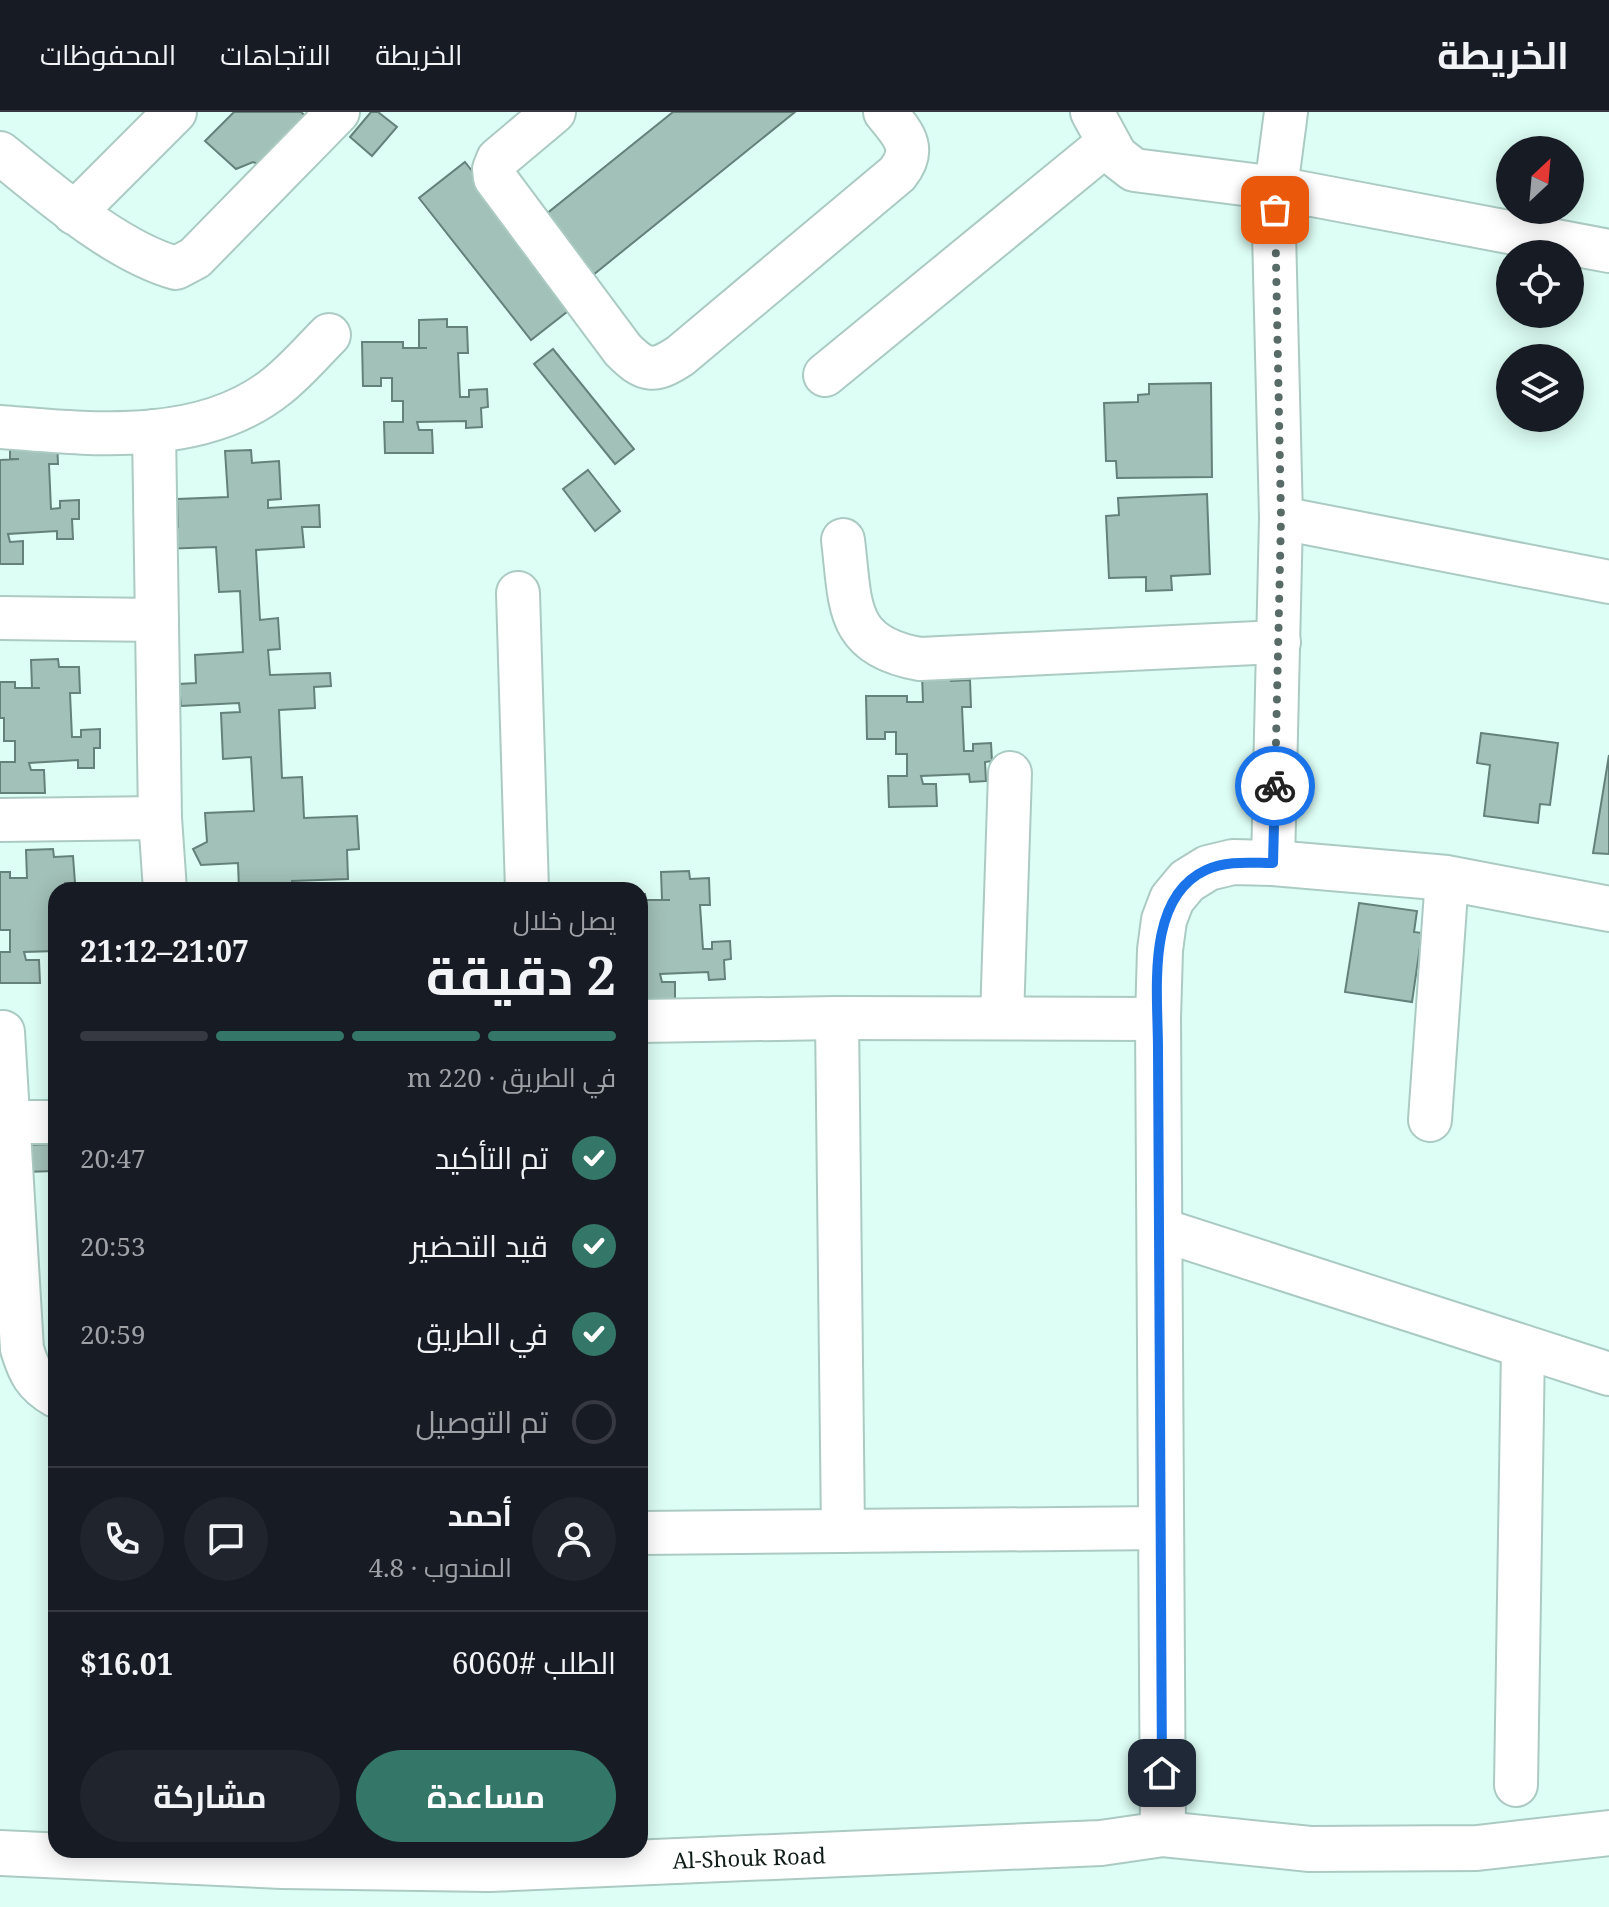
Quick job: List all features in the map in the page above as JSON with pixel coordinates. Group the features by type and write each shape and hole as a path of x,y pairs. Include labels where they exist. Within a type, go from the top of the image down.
{"main road":[{"path":"1163,1834 1158,1019 1160,950 1164,920 1172,899 1187,881 1208,868 1233,862 1447,878 1609,909"},
{"name":"Al-Shouk Road","path":"648,1855 1101,1843 1163,1834 1310,1849 1477,1848 1609,1833"},
{"name":"Al-Shouk Road","path":"0,1853 48,1853"},
{"name":"Al-Shouk Road","path":"174,1858 356,1868 539,1858"}],"street":[{"path":"74,213 175,112"},
{"path":"0,153 74,213 153,262 176,268 195,258 338,112"},
{"path":"554,112 498,159 495,178 623,350 634,362 647,368 662,367 680,356 897,174 906,163 909,149 885,112"},
{"path":"1273,863 1281,518 1274,232 1286,112"},
{"path":"825,375 1100,127 1123,164 1134,170 1276,188 1609,251"},
{"path":"0,427 86,433 154,431 220,416 251,403 277,386 329,335"},
{"path":"154,431 160,818 164,882"},
{"path":"1281,518 1609,582"},
{"path":"843,540 852,612 860,628 875,644 896,655 920,659 1279,642"},
{"path":"518,593 527,882"},
{"path":"0,618 157,620"},
{"path":"1002,1018 1010,773"},
{"path":"0,820 160,818"},
{"path":"1430,1120 1447,878"},
{"path":"837,1018 843,1531"},
{"path":"648,1021 1158,1019"},
{"path":"3,1032 22,1349 29,1372 48,1391"},
{"path":"8,1122 48,1122"},
{"path":"1159,1229 1609,1374"},
{"path":"1516,1785 1523,1348"},
{"path":"648,1533 1161,1528"}],"building":[{"path":"234,112 301,112 312,122 260,165 253,162 236,169 205,141"},
{"path":"371,112 378,112 397,127 372,156 350,137"},
{"path":"673,112 795,112 593,275 545,215"},
{"path":"465,162 577,304 531,340 419,198"},
{"path":"447,319 447,327 467,327 468,353 458,353 460,397 469,397 469,390 487,389 488,407 481,408 482,427 466,428 466,421 417,422 419,430 432,430 433,453 385,453 384,422 403,422 403,401 392,401 392,378 381,378 381,386 363,386 362,342 403,342 403,348 419,348 419,320"},
{"path":"553,349 634,449 615,464 534,364"},
{"path":"1211,383 1212,477 1117,478 1116,461 1106,461 1104,403 1138,402 1138,395 1149,394 1149,384"},
{"path":"10,431 57,438 58,464 49,464 51,509 60,508 60,501 79,500 79,519 72,519 73,539 57,539 57,531 8,534 10,542 23,541 23,564 0,564 0,460 19,459 10,459"},
{"path":"251,450 252,463 279,461 281,499 268,500 268,508 319,505 320,527 302,527 304,547 256,550 260,620 278,618 280,649 268,650 270,675 330,673 331,686 314,687 315,708 279,710 282,778 302,777 304,818 357,816 359,849 347,850 348,879 239,882 238,863 201,865 193,849 207,842 205,813 254,811 251,757 223,759 221,713 240,712 239,703 181,706 179,684 196,683 195,655 243,652 240,591 219,592 216,547 162,549 161,527 178,527 177,499 228,497 225,451"},
{"path":"588,470 620,511 595,531 563,489"},
{"path":"1207,494 1210,574 1171,576 1172,590 1146,591 1146,577 1109,578 1106,516 1119,515 1118,498"},
{"path":"58,659 59,667 79,667 80,693 70,693 72,737 81,737 81,730 100,729 100,748 94,748 94,768 78,768 78,760 29,763 31,770 44,770 45,793 0,793 0,762 15,762 15,741 4,741 4,718 0,718 0,682 15,682 15,688 32,688 31,660"},
{"path":"950,673 951,681 970,680 971,707 962,707 964,751 973,751 973,744 991,743 992,761 985,762 986,781 970,782 969,774 921,776 923,784 936,784 937,806 889,807 888,776 907,776 907,754 896,754 896,732 885,732 885,739 867,739 866,696 907,696 907,702 923,702 922,674"},
{"path":"1481,733 1558,743 1550,805 1540,804 1538,823 1484,816 1490,765 1477,763"},
{"path":"1609,755 1609,854 1593,853"},
{"path":"53,849 54,857 73,856 75,882 48,882 48,951 24,952 26,960 39,960 40,983 0,983 0,952 10,952 10,930 0,930 0,872 10,872 10,878 27,878 26,850"},
{"path":"689,871 690,879 709,878 710,905 700,905 703,949 712,949 712,942 730,941 731,959 724,960 725,979 709,980 708,972 660,974 662,982 675,982 675,1004 648,1005 648,900 662,900 661,872"},
{"path":"1359,903 1417,911 1414,932 1422,933 1412,1002 1345,992"},
{"path":"48,1144 48,1171 22,1172 22,1145"}],"way so far":[{"path":"1275,210 1281,518 1275,786"}],"route":[{"path":"1162,1773 1160,950 1164,920 1172,899 1187,881 1208,868 1233,862 1273,863 1275,786"}]}
